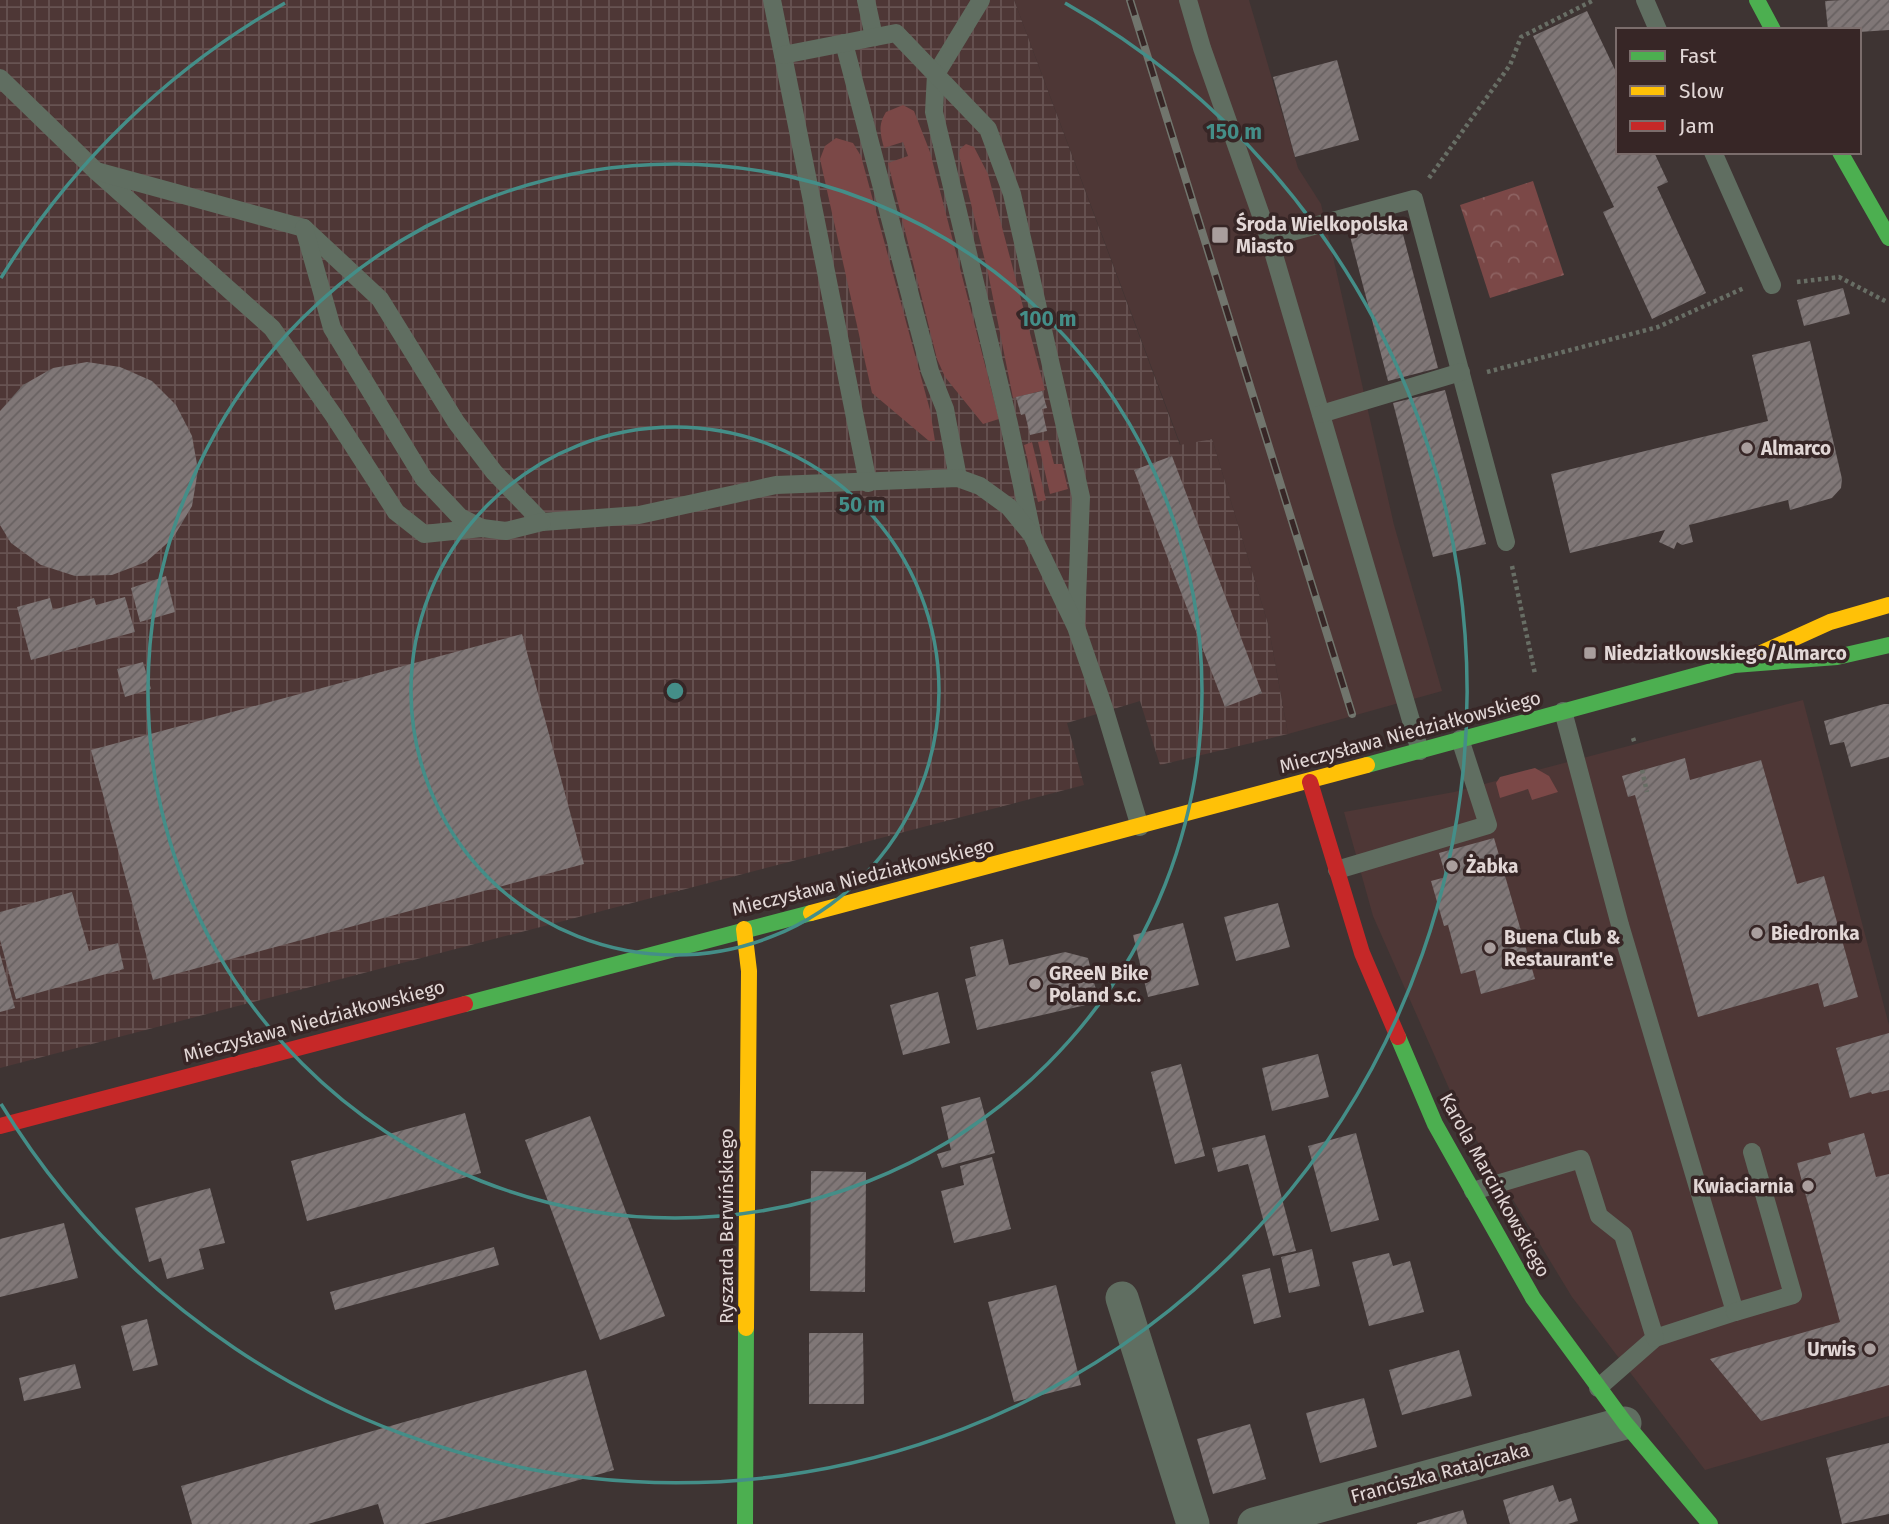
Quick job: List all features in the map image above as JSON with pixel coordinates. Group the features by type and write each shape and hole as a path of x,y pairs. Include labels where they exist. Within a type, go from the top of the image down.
{"street":[{"path":"1757,0 1772,28"},
{"path":"1841,154 1889,238"},
{"name":"Mieczysława Niedziałkowskiego","path":"0,1126 1310,782 1734,665 1830,622 1889,605"},
{"name":"Mieczysława Niedziałkowskiego","path":"1734,665 1837,657 1889,645"},
{"name":"Karola Marcinkowskiego","path":"1310,782 1362,953 1435,1124 1533,1298 1625,1423 1710,1524"},
{"name":"Ryszarda Berwińskiego","path":"744,929 749,971 745,1524"},
{"path":"1122,1298 1193,1524"},
{"name":"Franciszka Ratajczaka","path":"1254,1524 1625,1423"}],"lane":[{"path":"772,0 868,483"},
{"path":"866,0 874,37"},
{"path":"981,0 936,74 934,112 1009,424 1032,535"},
{"path":"1188,0 1202,48 1269,237 1420,751"},
{"path":"1645,0 1657,28"},
{"path":"783,55 896,33 988,129 1012,194 1081,497 1076,627"},
{"path":"844,43 930,371 945,409 958,478"},
{"path":"0,78 96,171 272,328 334,416 396,512 424,534 482,528 506,531 542,522 639,515 776,485 958,478 980,486 1009,507 1032,535 1076,627 1140,827"},
{"path":"1714,154 1772,285"},
{"path":"96,171 304,228 380,299 456,422 495,472 542,522"},
{"path":"1269,237 1414,199 1506,542"},
{"path":"304,228 332,328 424,479 460,517 482,528"},
{"path":"1321,414 1462,375"},
{"path":"1563,711 1620,925 1735,1311"},
{"path":"1337,870 1488,825 1460,739"},
{"path":"1598,1388 1655,1338 1793,1295 1752,1152"},
{"path":"1473,1191 1581,1159 1599,1216 1623,1235 1655,1338"}],"path":[{"path":"1414,199 1510,65 1521,37 1594,0"},
{"path":"1462,375 1658,327 1738,289 1839,277 1886,302"},
{"path":"1506,542 1535,674"},
{"path":"1633,738 1635,744"},
{"path":"1642,770 1647,792"}],"shaded area":[{"path":"0,0 1014,0 1180,445 1212,439 1268,624 1288,734 1160,765 1140,701 1067,723 1084,785 0,1068"},
{"path":"1014,0 1249,0 1298,168 1321,204 1394,525 1442,691 1288,734 1268,624 1212,439 1181,446"},
{"path":"1803,700 1889,1025 1889,1416 1705,1470 1572,1297 1459,1111 1373,916 1344,812 1454,792"}],"green space":[{"path":"903,105 914,111 930,152 999,419 983,424 945,377 937,359 888,163 908,156 903,142 884,148 880,129 883,117 886,112"},
{"path":"836,138 853,143 861,156 930,410 935,441 929,441 872,393 820,159 825,146"},
{"path":"966,144 974,147 988,174 1045,390 1013,398 988,273 959,155 960,149"},
{"path":"1533,181 1564,275 1490,298 1460,205"},
{"path":"1048,440 1054,464 1062,464 1068,489 1050,494 1038,442"},
{"path":"1032,442 1046,500 1038,502 1024,445"},
{"path":"1535,768 1549,776 1558,792 1532,800 1528,789 1500,798 1496,783 1500,777"}],"building":[{"path":"1889,0 1889,30 1861,32 1861,28 1828,28 1825,1"},
{"path":"1587,11 1616,72 1616,154 1655,154 1668,182 1657,187 1706,293 1652,319 1603,212 1614,207 1533,36"},
{"path":"1337,60 1359,140 1295,157 1273,77"},
{"path":"1400,223 1438,368 1388,381 1350,236"},
{"path":"1843,288 1850,314 1804,326 1797,300"},
{"name":"Almarco","path":"1810,341 1842,479 1841,488 1832,498 1790,510 1788,500 1689,525 1693,542 1682,545 1677,542 1674,549 1659,542 1665,530 1570,553 1551,474 1768,421 1752,355"},
{"path":"87,362 120,367 152,381 176,405 192,436 198,470 192,506 173,538 146,562 112,575 75,576 41,565 11,543 0,525 0,411 23,385 53,368"},
{"path":"1445,390 1486,544 1433,557 1393,403"},
{"path":"1042,391 1047,408 1042,409 1047,431 1030,435 1025,414 1021,415 1016,397"},
{"path":"1172,456 1262,693 1225,707 1134,470"},
{"path":"166,576 175,612 140,622 131,588"},
{"path":"125,597 135,632 31,660 17,607 50,598 53,610 94,598 96,605"},
{"path":"522,634 584,864 153,980 91,750"},
{"path":"143,662 151,689 125,697 117,669"},
{"path":"1889,704 1889,757 1851,767 1844,742 1830,745 1824,721"},
{"name":"Biedronka","path":"1685,758 1690,780 1761,760 1797,884 1824,876 1858,997 1824,1007 1818,983 1698,1017 1635,795 1628,797 1622,776"},
{"path":"1494,838 1535,979 1481,994 1475,970 1461,974 1448,925 1444,926 1431,881 1446,877 1439,853"},
{"path":"72,892 89,951 118,943 124,969 16,999 0,940 0,912"},
{"path":"1278,903 1290,947 1236,961 1224,917"},
{"path":"1183,923 1199,985 1148,997 1133,935"},
{"path":"1003,939 1009,965 1065,952 1088,958 1099,1002 977,1030 965,979 976,976 970,947"},
{"path":"0,954 15,1008 0,1012"},
{"path":"938,992 950,1043 903,1055 890,1005"},
{"path":"1889,1033 1889,1090 1850,1098 1836,1048"},
{"path":"1318,1054 1329,1097 1272,1111 1262,1068"},
{"path":"1181,1064 1205,1156 1175,1164 1151,1072"},
{"path":"980,1097 995,1153 942,1168 937,1154 951,1150 941,1107"},
{"path":"465,1113 481,1173 307,1221 291,1161"},
{"path":"590,1116 665,1316 600,1340 525,1140"},
{"path":"1356,1133 1379,1220 1331,1232 1308,1146"},
{"path":"1864,1133 1876,1177 1889,1174 1889,1385 1761,1421 1710,1359 1840,1322 1797,1163 1831,1154 1828,1143"},
{"path":"1265,1135 1296,1251 1273,1256 1248,1164 1218,1172 1212,1148"},
{"path":"992,1157 1011,1229 954,1243 941,1191 964,1185 960,1166"},
{"path":"811,1171 866,1172 865,1292 810,1291"},
{"path":"210,1188 225,1243 199,1249 204,1269 167,1279 161,1258 149,1262 135,1208"},
{"path":"64,1223 78,1278 0,1297 0,1239"},
{"path":"494,1247 499,1265 335,1310 330,1292"},
{"path":"1312,1249 1320,1286 1289,1293 1281,1257"},
{"path":"1389,1253 1393,1266 1410,1261 1424,1312 1369,1326 1352,1262"},
{"path":"1270,1268 1281,1317 1254,1324 1242,1275"},
{"path":"1056,1285 1081,1385 1014,1402 988,1302"},
{"path":"147,1319 158,1365 133,1371 121,1326"},
{"path":"809,1333 863,1333 864,1404 809,1404"},
{"path":"1459,1350 1472,1396 1402,1415 1389,1370"},
{"path":"75,1364 81,1388 24,1401 19,1378"},
{"path":"586,1370 614,1470 424,1524 384,1524 378,1504 308,1524 192,1524 181,1486"},
{"path":"1364,1398 1377,1447 1320,1463 1306,1413"},
{"path":"1250,1424 1266,1479 1213,1494 1197,1439"},
{"path":"1889,1443 1889,1514 1842,1524 1826,1458"},
{"path":"1553,1485 1559,1502 1571,1498 1578,1521 1568,1524 1510,1524 1503,1500"},
{"path":"1463,1510 1467,1524 1417,1524 1417,1523"}],"railway":[{"path":"1130,0 1352,714"}],"traffic: fast":[{"path":"1757,0 1772,28"},
{"path":"1841,154 1889,238"},
{"path":"1367,765 1734,665 1837,657 1889,645"},
{"path":"465,1004 811,913"},
{"path":"1398,1037 1435,1124 1533,1298 1625,1423 1710,1524"},
{"path":"745,1524 746,1328"}],"traffic: slow":[{"path":"1759,654 1830,622 1889,605"},
{"path":"811,913 1367,765"},
{"path":"744,929 749,971 746,1328"}],"traffic: jam":[{"path":"1310,782 1362,953 1398,1037"},
{"path":"0,1126 465,1004"}],"place":[{"name":"Środa Wielkopolska Miasto","path":"1220,235"},
{"name":"Almarco","path":"1747,448"},
{"name":"Niedziałkowskiego/Almarco","path":"1590,653"},
{"name":"Żabka","path":"1452,866"},
{"name":"Biedronka","path":"1757,933"},
{"name":"Buena Club & Restaurant'e","path":"1490,948"},
{"name":"GReeN Bike Poland s.c.","path":"1035,984"},
{"name":"Kwiaciarnia","path":"1808,1186"},
{"name":"Urwis","path":"1870,1349"}]}
